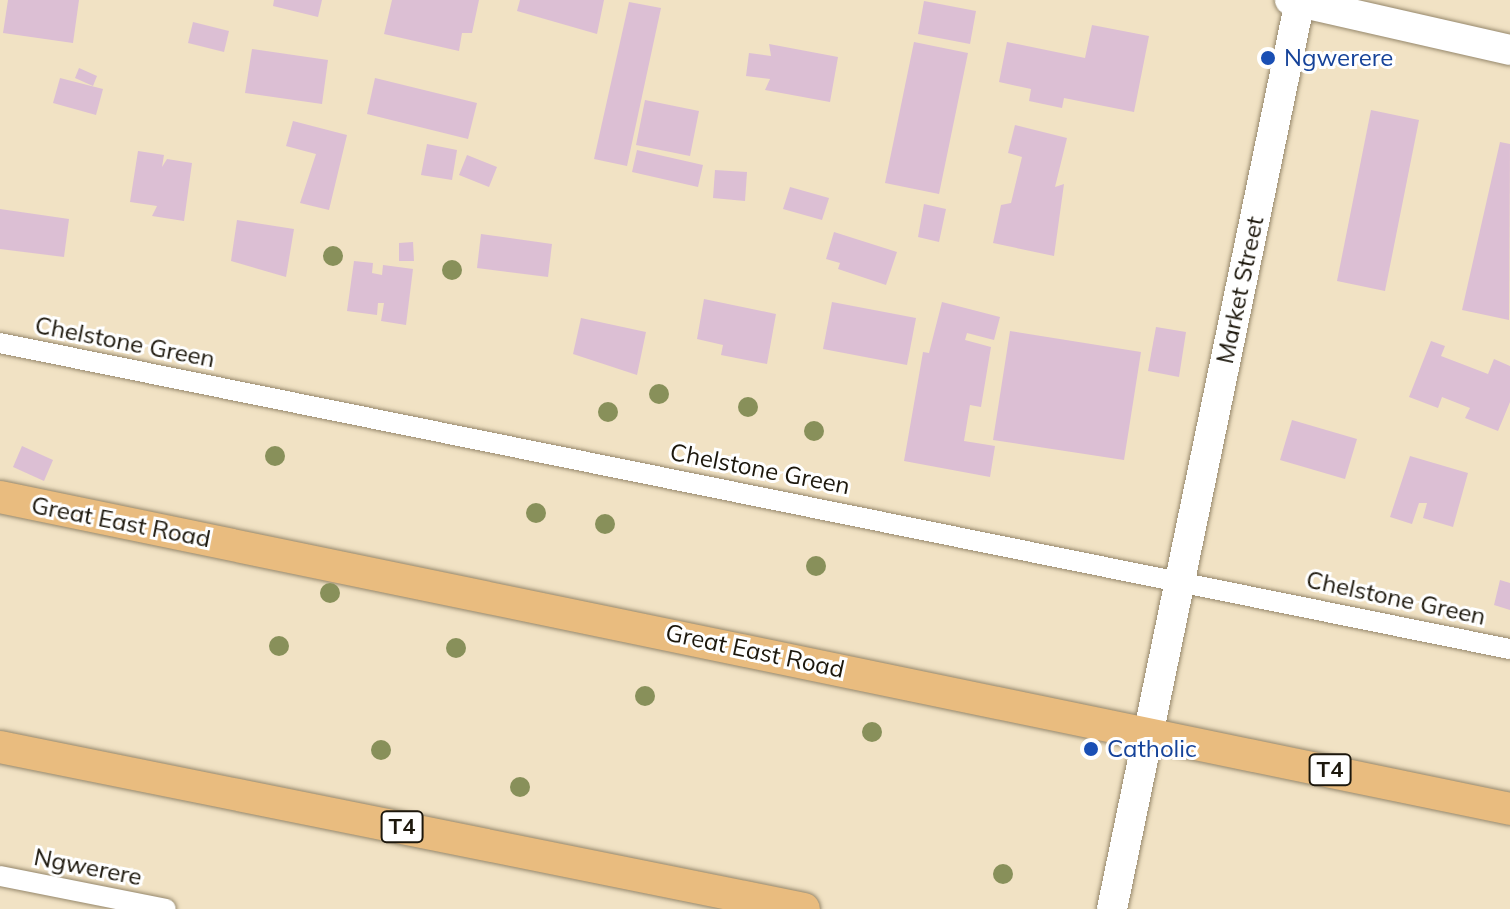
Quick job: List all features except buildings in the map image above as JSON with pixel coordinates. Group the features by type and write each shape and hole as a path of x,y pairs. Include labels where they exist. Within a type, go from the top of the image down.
{"main road":[{"name":"Great East Road","path":"0,497 1510,809"},
{"name":"T4","path":"0,747 804,909"}],"street":[{"path":"1296,1 1510,50"},
{"name":"Market Street","path":"1112,909 1296,1"},
{"name":"Chelstone Green","path":"0,343 1181,579 1510,649"},
{"name":"Ngwerere","path":"0,876 166,909"}],"place":[{"name":"Ngwerere","path":"1268,58"},
{"name":"Catholic","path":"1091,749"}]}
